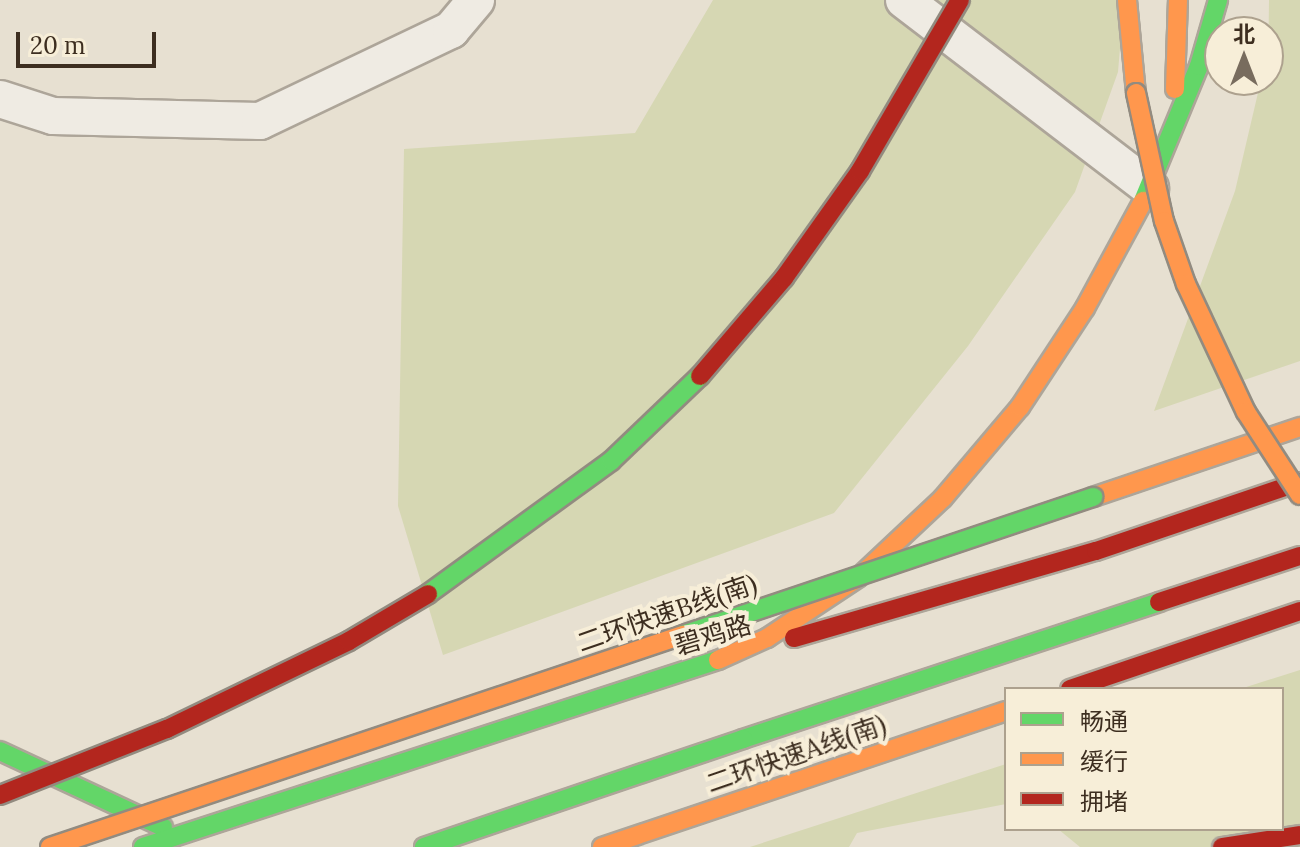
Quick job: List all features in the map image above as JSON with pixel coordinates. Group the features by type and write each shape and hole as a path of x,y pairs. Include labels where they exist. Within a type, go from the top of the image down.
{"main road":[{"path":"0,795 167,729 349,641 460,575 611,461 702,374 784,278 860,171 960,0"},
{"path":"1127,0 1148,157 1186,284 1246,412 1300,495"},
{"path":"1156,174 1175,90 1178,0"},
{"path":"718,660 767,638 837,593 943,498 1054,358 1156,174 1199,66 1218,0"},
{"name":"二环快速B线(南)","path":"50,847 1300,427"},
{"name":"碧鸡路","path":"143,847 718,660 1096,551 1300,482"},
{"path":"424,847 1300,556"},
{"path":"1076,687 1300,611"},
{"name":"二环快速A线(南)","path":"602,847 1004,712"},
{"path":"0,751 180,835"},
{"path":"1222,847 1300,835"}],"street":[{"path":"0,99 53,116 260,121 451,30 476,0"},
{"path":"904,0 1156,174"}],"green space":[{"path":"713,0 1124,0 1118,72 1075,192 968,346 834,513 443,655 398,506 404,149 635,133"},
{"path":"1269,0 1300,0 1300,361 1154,411 1235,191 1257,96 1284,96 1284,16 1269,16"},
{"path":"1300,670 1300,847 1080,847 1060,831 1284,831 1284,687 1246,687"},
{"path":"1004,765 1004,804 857,833 849,847 750,847"}],"traffic: fast":[{"path":"1143,201 1199,66 1218,0"},
{"path":"428,594 611,461 700,376"},
{"path":"683,635 1093,497"},
{"path":"743,739 1159,602"},
{"path":"143,847 718,660"},
{"path":"424,847 743,739"},
{"path":"0,751 163,827"}],"traffic: slow":[{"path":"1127,0 1136,93"},
{"path":"1175,89 1178,0"},
{"path":"1136,93 1164,221 1186,284 1246,412 1300,495"},
{"path":"718,660 767,638 859,577 943,498 1020,407 1085,308 1143,201"},
{"path":"1093,497 1300,427"},
{"path":"50,847 683,635"},
{"path":"602,847 1004,712"}],"traffic: jam":[{"path":"700,376 784,278 860,171 960,0"},
{"path":"794,638 1096,551 1300,482"},
{"path":"1159,602 1300,556"},
{"path":"0,795 167,729 349,641 428,594"},
{"path":"1076,687 1300,611"},
{"path":"1222,847 1300,835"}]}
